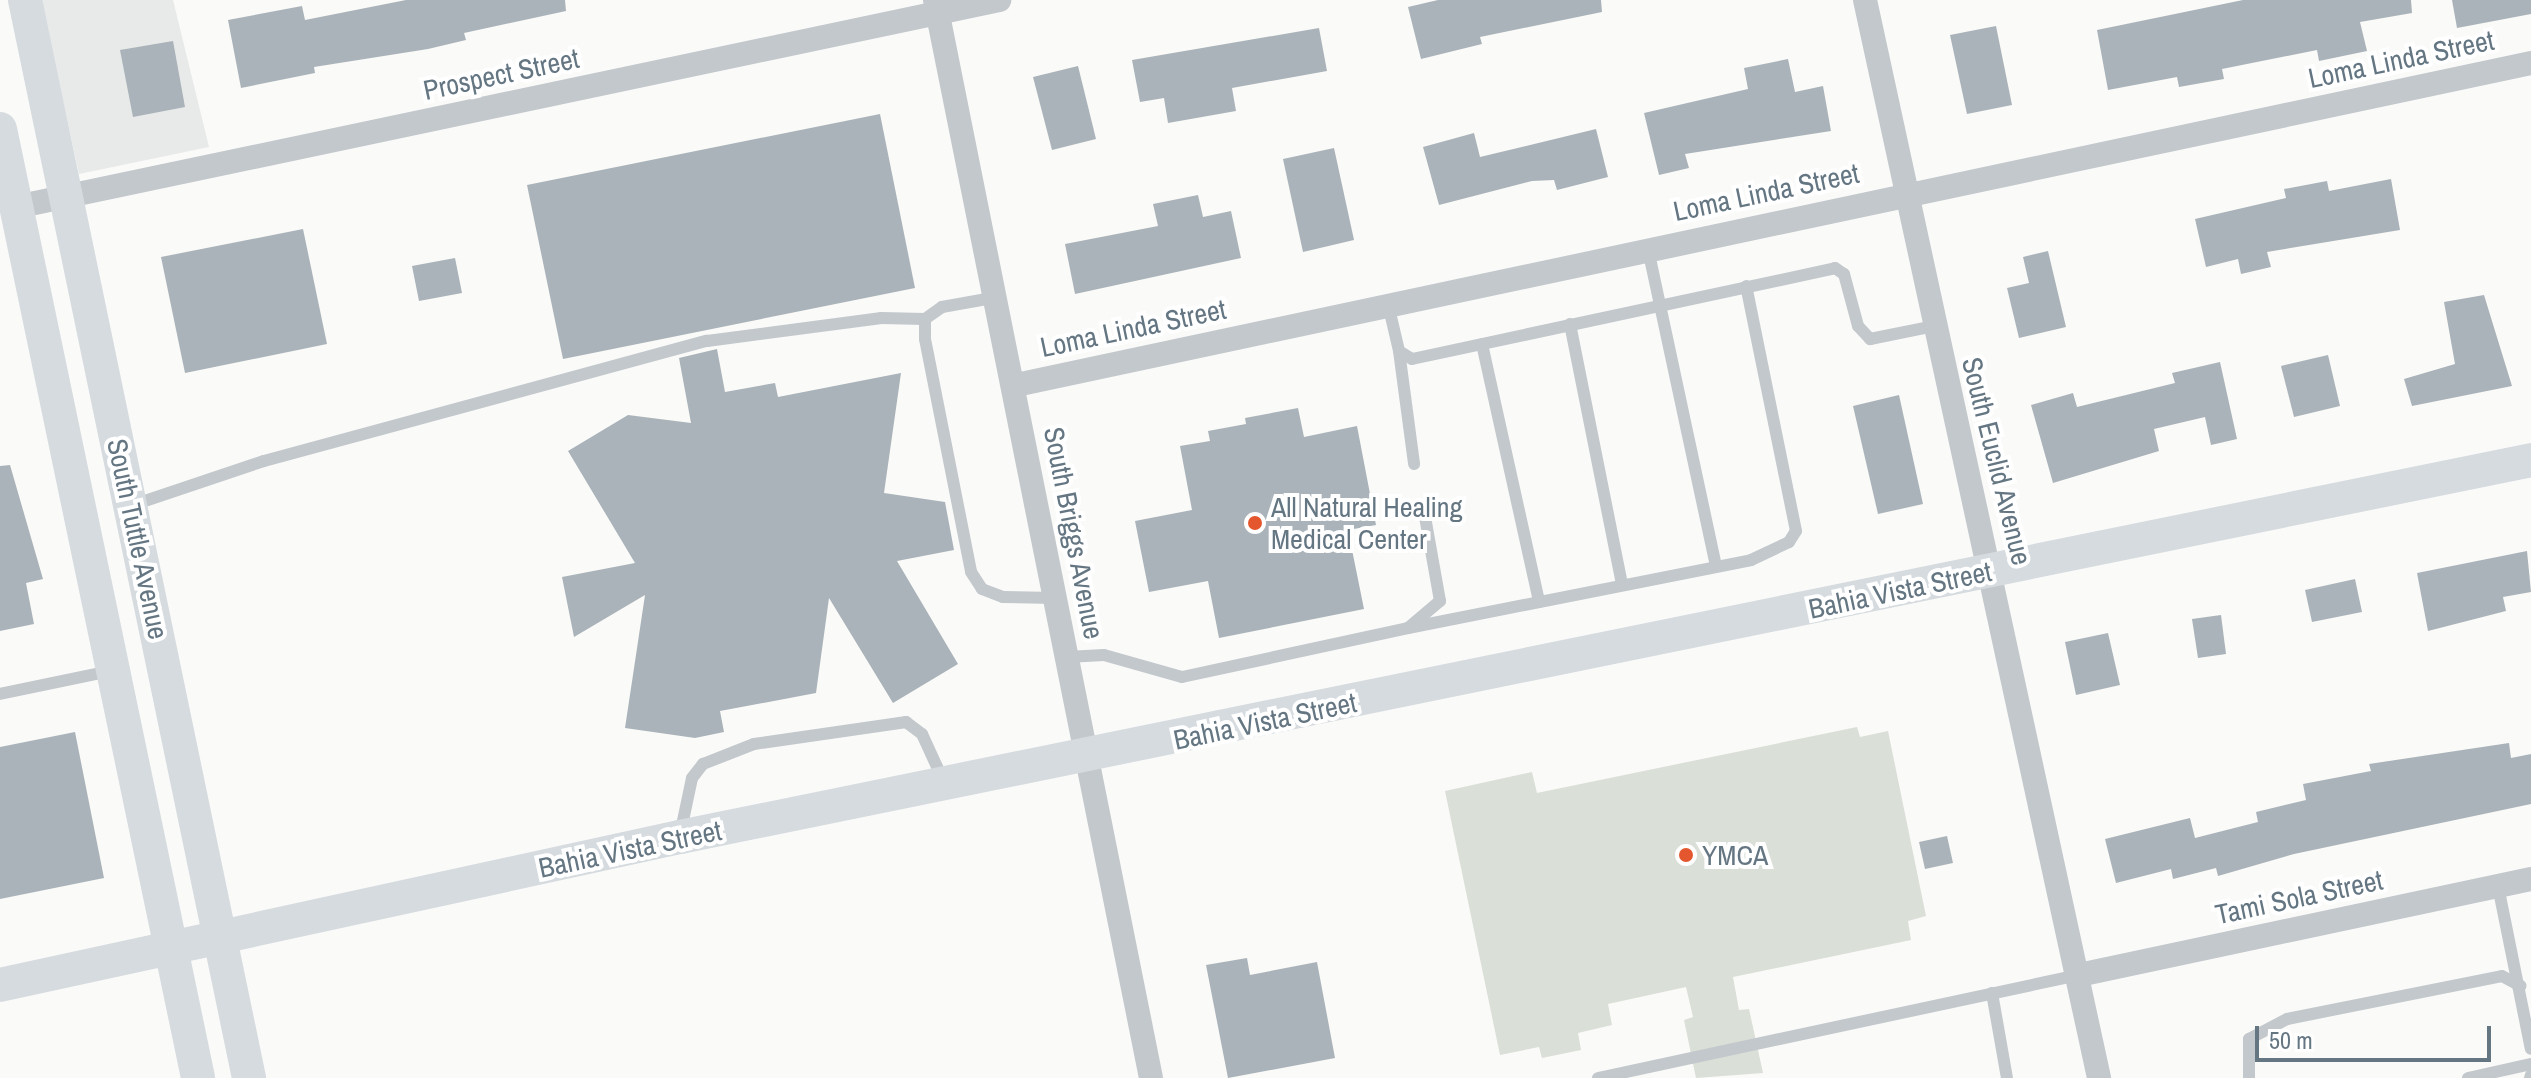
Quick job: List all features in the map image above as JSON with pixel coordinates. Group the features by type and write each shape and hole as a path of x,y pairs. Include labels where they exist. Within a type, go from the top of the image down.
{"street":[{"name":"South Tuttle Avenue","path":"25,0 68,195 249,1078"},
{"name":"Prospect Street","path":"16,207 936,6 999,0"},
{"name":"South Euclid Avenue","path":"1865,0 1934,326 1993,571 2099,1078"},
{"name":"South Briggs Avenue","path":"936,6 1016,385 1086,757 1151,1078"},
{"name":"Loma Linda Street","path":"1016,385 1906,192 2531,63"},
{"name":"South Tuttle Avenue","path":"0,129 110,671 198,1078"},
{"name":"Bahia Vista Street","path":"0,985 680,837 1086,757 2531,460"},
{"name":"Tami Sola Street","path":"2079,975 2531,879"}],"lane":[{"path":"1647,248 1716,566"},
{"path":"1399,351 1412,359 1835,268 1844,274 1858,326 1870,339 1934,326"},
{"path":"1067,657 1104,655 1182,677 1776,553 1796,531 1746,286"},
{"path":"131,506 264,461 707,341 881,318 925,319 942,307 998,297"},
{"path":"1388,303 1399,351 1414,464"},
{"path":"925,319 971,572 982,589 1003,597 1056,598"},
{"path":"1570,324 1622,585"},
{"path":"1482,344 1539,602"},
{"path":"1408,628 1440,601 1424,511"},
{"path":"0,694 110,671"},
{"path":"680,837 692,778 703,764 754,744 906,722 922,734 946,785"},
{"path":"2498,886 2521,986 2531,1049"},
{"path":"1598,1078 2079,975"},
{"path":"2249,1078 2249,1039 2287,1019 2502,976 2521,986"},
{"path":"1992,993 2005,1078"},
{"path":"2468,1078 2531,1064"}],"shaded area":[{"path":"41,0 173,0 209,147 79,174"},
{"name":"YMCA","path":"1857,727 1860,737 1888,731 1926,916 1908,921 1911,940 1733,977 1739,1010 1749,1009 1763,1073 1696,1078 1684,1020 1693,1017 1686,987 1608,1004 1612,1025 1578,1033 1581,1050 1542,1058 1539,1047 1500,1055 1445,791 1532,772 1537,793"}],"building":[{"path":"406,0 565,0 566,11 464,33 466,40 314,67 315,73 241,88 228,20 302,6 305,20"},
{"path":"1438,0 1601,0 1602,12 1480,37 1482,44 1421,59 1408,7"},
{"path":"2243,0 2411,0 2412,13 2360,22 2367,51 2319,61 2317,50 2222,69 2224,79 2179,87 2177,77 2108,90 2097,30"},
{"path":"2452,0 2531,0 2531,14 2457,28"},
{"path":"1996,26 2012,105 1967,114 1950,35"},
{"path":"1319,28 1327,71 1232,88 1236,111 1168,123 1164,98 1140,102 1132,60"},
{"path":"173,41 185,107 133,117 120,50"},
{"path":"1788,59 1795,92 1823,86 1831,131 1685,154 1689,168 1659,175 1644,113 1748,89 1744,68"},
{"path":"1078,66 1096,139 1052,150 1033,77"},
{"path":"880,114 915,288 563,359 527,185"},
{"path":"1596,129 1608,177 1557,190 1554,180 1532,181 1439,205 1423,147 1474,133 1480,157"},
{"path":"1334,148 1354,240 1303,252 1283,159"},
{"path":"2391,179 2400,230 2267,252 2271,267 2241,274 2238,259 2206,267 2195,219 2286,198 2284,189 2327,181 2329,191"},
{"path":"1198,195 1203,217 1231,211 1241,258 1075,294 1065,244 1158,226 1153,204"},
{"path":"303,229 327,344 185,373 161,257"},
{"path":"2048,251 2066,327 2019,338 2007,288 2029,283 2023,257"},
{"path":"455,258 462,293 419,301 412,266"},
{"path":"2484,295 2512,386 2412,406 2404,379 2455,364 2444,302"},
{"path":"717,349 725,392 775,383 778,397 901,373 884,493 945,502 954,550 897,561 958,664 893,703 829,598 816,693 720,711 724,732 695,738 625,728 645,595 574,637 562,577 635,563 568,451 628,415 691,423 679,358"},
{"path":"2328,355 2340,406 2294,417 2281,366"},
{"path":"2220,362 2237,439 2211,445 2205,417 2154,429 2159,451 2053,483 2031,405 2073,393 2077,407 2175,383 2172,373"},
{"path":"1899,395 1923,504 1878,514 1853,406"},
{"name":"All Natural Healing Medical Center","path":"1298,408 1304,437 1357,426 1376,525 1348,530 1364,609 1219,638 1208,581 1149,592 1135,521 1192,510 1180,446 1210,441 1208,431 1246,424 1245,418"},
{"path":"10,465 43,579 26,583 34,624 0,631 0,466"},
{"path":"2527,551 2531,592 2503,597 2506,611 2428,631 2417,573"},
{"path":"2355,579 2362,612 2312,622 2305,590"},
{"path":"2221,615 2226,654 2198,658 2192,619"},
{"path":"2108,633 2120,685 2076,695 2065,642"},
{"path":"75,732 104,878 0,899 0,747"},
{"path":"2509,743 2511,758 2531,754 2531,804 2294,854 2218,876 2216,868 2173,879 2171,869 2116,883 2105,839 2190,818 2195,838 2258,822 2256,812 2306,800 2303,784 2371,771 2369,764"},
{"path":"1947,836 1953,863 1925,869 1919,842"},
{"path":"1247,958 1250,975 1317,962 1335,1058 1228,1078 1206,965"}],"place":[{"name":"All Natural Healing Medical Center","path":"1255,523"},
{"name":"YMCA","path":"1686,855"}]}
